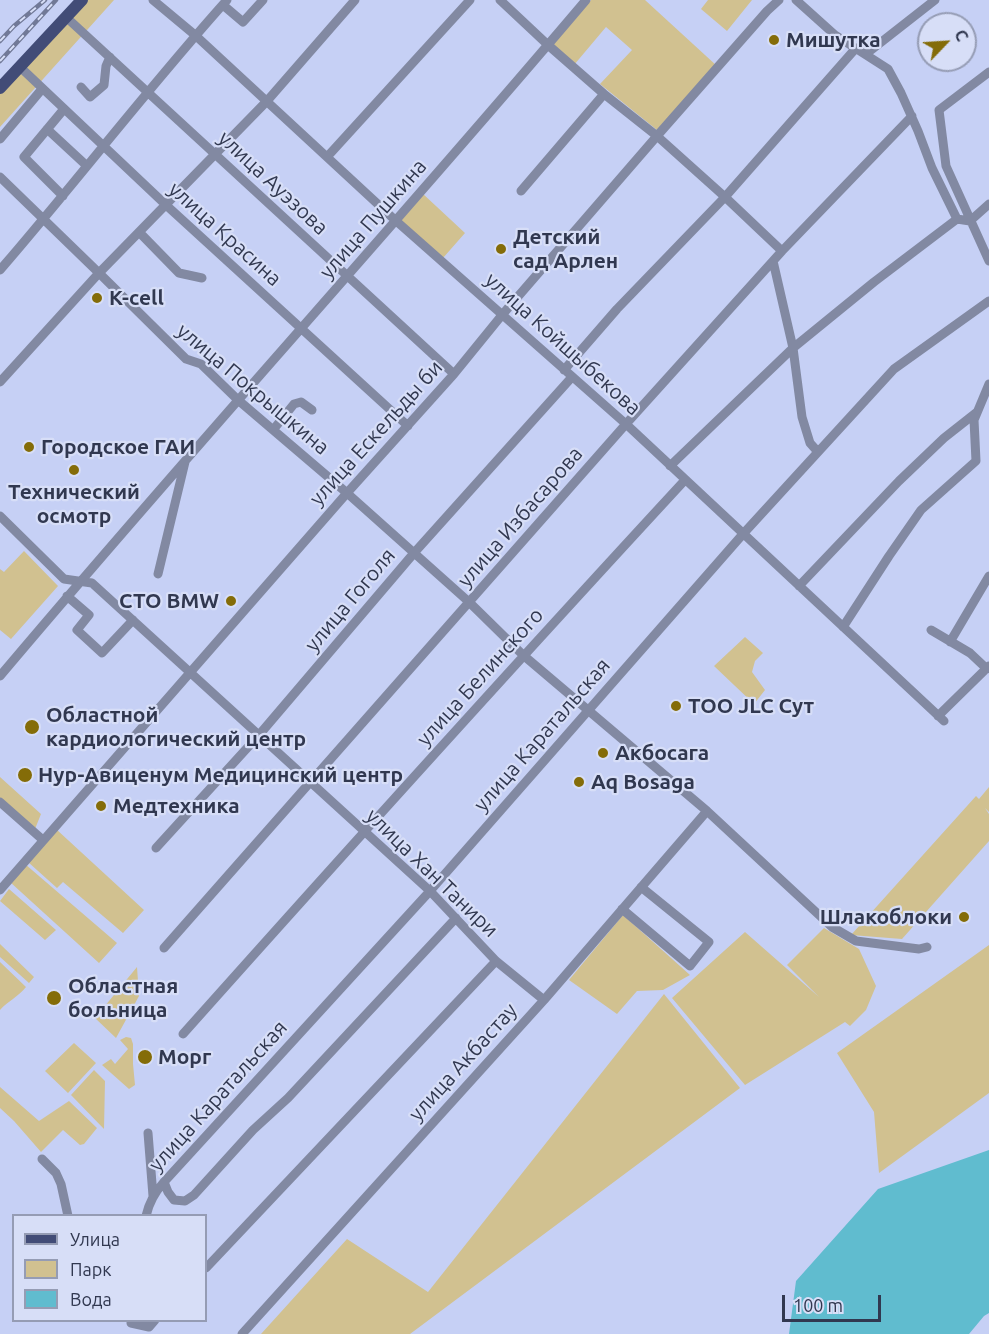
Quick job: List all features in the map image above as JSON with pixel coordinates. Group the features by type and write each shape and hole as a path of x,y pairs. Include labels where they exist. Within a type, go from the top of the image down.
{"main road":[{"path":"0,88 82,0"}],"street":[{"name":"улица Койшыбекова","path":"153,0 195,35 395,220 626,424 941,718 988,668"},
{"path":"0,270 225,2 243,22 263,0"},
{"path":"0,382 99,273 267,101 355,0"},
{"path":"327,157 470,0"},
{"path":"500,0 604,94 657,136 782,251"},
{"name":"улица Пушкина","path":"0,676 586,0"},
{"name":"улица Ескельды би","path":"0,890 454,374 657,136 779,0"},
{"path":"796,0 835,35 888,69 912,116 932,168 957,219"},
{"path":"866,54 935,0"},
{"name":"улица Ауэзова","path":"67,18 454,374"},
{"name":"улица Гоголя","path":"156,848 259,735 568,373 616,309 725,197 856,48"},
{"path":"81,87 90,97 104,85 106,66 110,57"},
{"name":"улица Красина","path":"20,67 166,205 408,426"},
{"path":"989,72 939,111 946,166 989,261"},
{"path":"0,140 42,89"},
{"path":"521,191 604,94"},
{"path":"63,195 24,157 64,109"},
{"name":"улица Избасарова","path":"164,948 626,424 782,251 912,116"},
{"path":"47,129 87,166"},
{"name":"улица Покрышкина","path":"2,183 44,220 186,359 201,364 238,400 469,602 523,655 707,811 832,927 856,941 919,949 927,947"},
{"path":"970,221 989,204"},
{"path":"670,466 793,348 957,219 970,221"},
{"path":"139,232 178,273 202,278"},
{"path":"773,261 793,348 802,417 810,443 818,452"},
{"name":"улица Каратальская","path":"146,1214 153,1196 164,1182 430,891 743,534 894,369 989,301"},
{"path":"843,627 921,510 976,461 975,420 989,384"},
{"path":"273,429 294,404 301,402 312,410"},
{"path":"799,586 899,481 944,438 978,411"},
{"name":"улица Пушкина","path":"158,574 186,460"},
{"name":"улица Белинского","path":"183,1034 523,655 686,480"},
{"name":"улица Хан Танири","path":"0,516 64,579 92,583 430,891 496,961 544,1000"},
{"path":"950,642 989,576"},
{"path":"68,596 89,615 76,630 102,653 133,620"},
{"path":"931,630 970,653 988,668"},
{"path":"0,802 44,840"},
{"name":"улица Акбастау","path":"242,1334 544,1000 707,811"},
{"path":"622,909 690,966 709,942 641,887"},
{"path":"164,1182 174,1200 185,1200 194,1195 253,1130 288,1098 456,918"},
{"path":"207,1267 496,961"},
{"path":"148,1133 153,1196"},
{"path":"42,1159 56,1173 68,1214"},
{"path":"129,1334 131,1322 149,1327 154,1322"}],"green space":[{"path":"86,0 114,0 0,127 0,93"},
{"path":"591,0 645,0 717,66 657,130 600,84 632,50 606,27 574,65 552,44"},
{"path":"708,0 752,0 727,31 701,9"},
{"path":"422,193 465,233 443,258 399,221"},
{"path":"24,551 58,586 11,639 0,630 0,569 4,572"},
{"path":"745,637 763,653 755,661 752,672 765,690 754,704 714,666"},
{"path":"0,777 41,814 35,829 0,798"},
{"path":"989,787 989,812 985,808 989,814 989,841 902,939 851,935 976,796 979,799"},
{"path":"56,829 144,910 123,933 63,882 57,888 28,862"},
{"path":"25,864 117,943 99,963 10,882"},
{"path":"9,889 56,930 45,940 0,901"},
{"path":"623,915 690,975 663,990 637,991 617,1014 569,980"},
{"path":"824,928 859,949 876,986 866,1010 850,1026 845,1022 745,1085 672,998 745,932 819,997 787,965"},
{"path":"0,944 34,977 29,983 0,957"},
{"path":"989,945 989,1093 879,1173 874,1112 837,1053"},
{"path":"0,962 26,987 0,1010"},
{"path":"137,967 139,996 116,1038 95,1018"},
{"path":"664,994 740,1088 410,1334 261,1334 347,1239 428,1292"},
{"path":"126,1037 131,1038 133,1044 135,1085 129,1089 102,1065 111,1059 115,1064 128,1049 120,1040"},
{"path":"74,1043 96,1063 68,1093 45,1071"},
{"path":"94,1070 105,1081 104,1129 71,1095"},
{"path":"0,1087 39,1121 69,1101 97,1128 84,1144 80,1145 63,1130 41,1152 0,1108"}],"water":[{"path":"989,1150 989,1313 969,1334 789,1334 796,1281 878,1189"}],"railway":[{"path":"0,41 45,0"},
{"path":"0,61 56,0"}],"place":[{"name":"Мишутка","path":"774,40"},
{"name":"Детский сад Арлен","path":"501,249"},
{"name":"K-cell","path":"97,298"},
{"name":"Городское ГАИ","path":"29,447"},
{"name":"Технический осмотр","path":"74,470"},
{"name":"СТО BMW","path":"231,601"},
{"name":"ТОО JLC Сут","path":"676,706"},
{"name":"Областной кардиологический центр","path":"32,727"},
{"name":"Акбосага","path":"603,753"},
{"name":"Нур-Авиценум Медицинский центр","path":"25,775"},
{"name":"Aq Bosaga","path":"579,782"},
{"name":"Медтехника","path":"101,806"},
{"name":"Шлакоблоки","path":"964,917"},
{"name":"Областная больница","path":"54,998"},
{"name":"Морг","path":"145,1057"}]}
